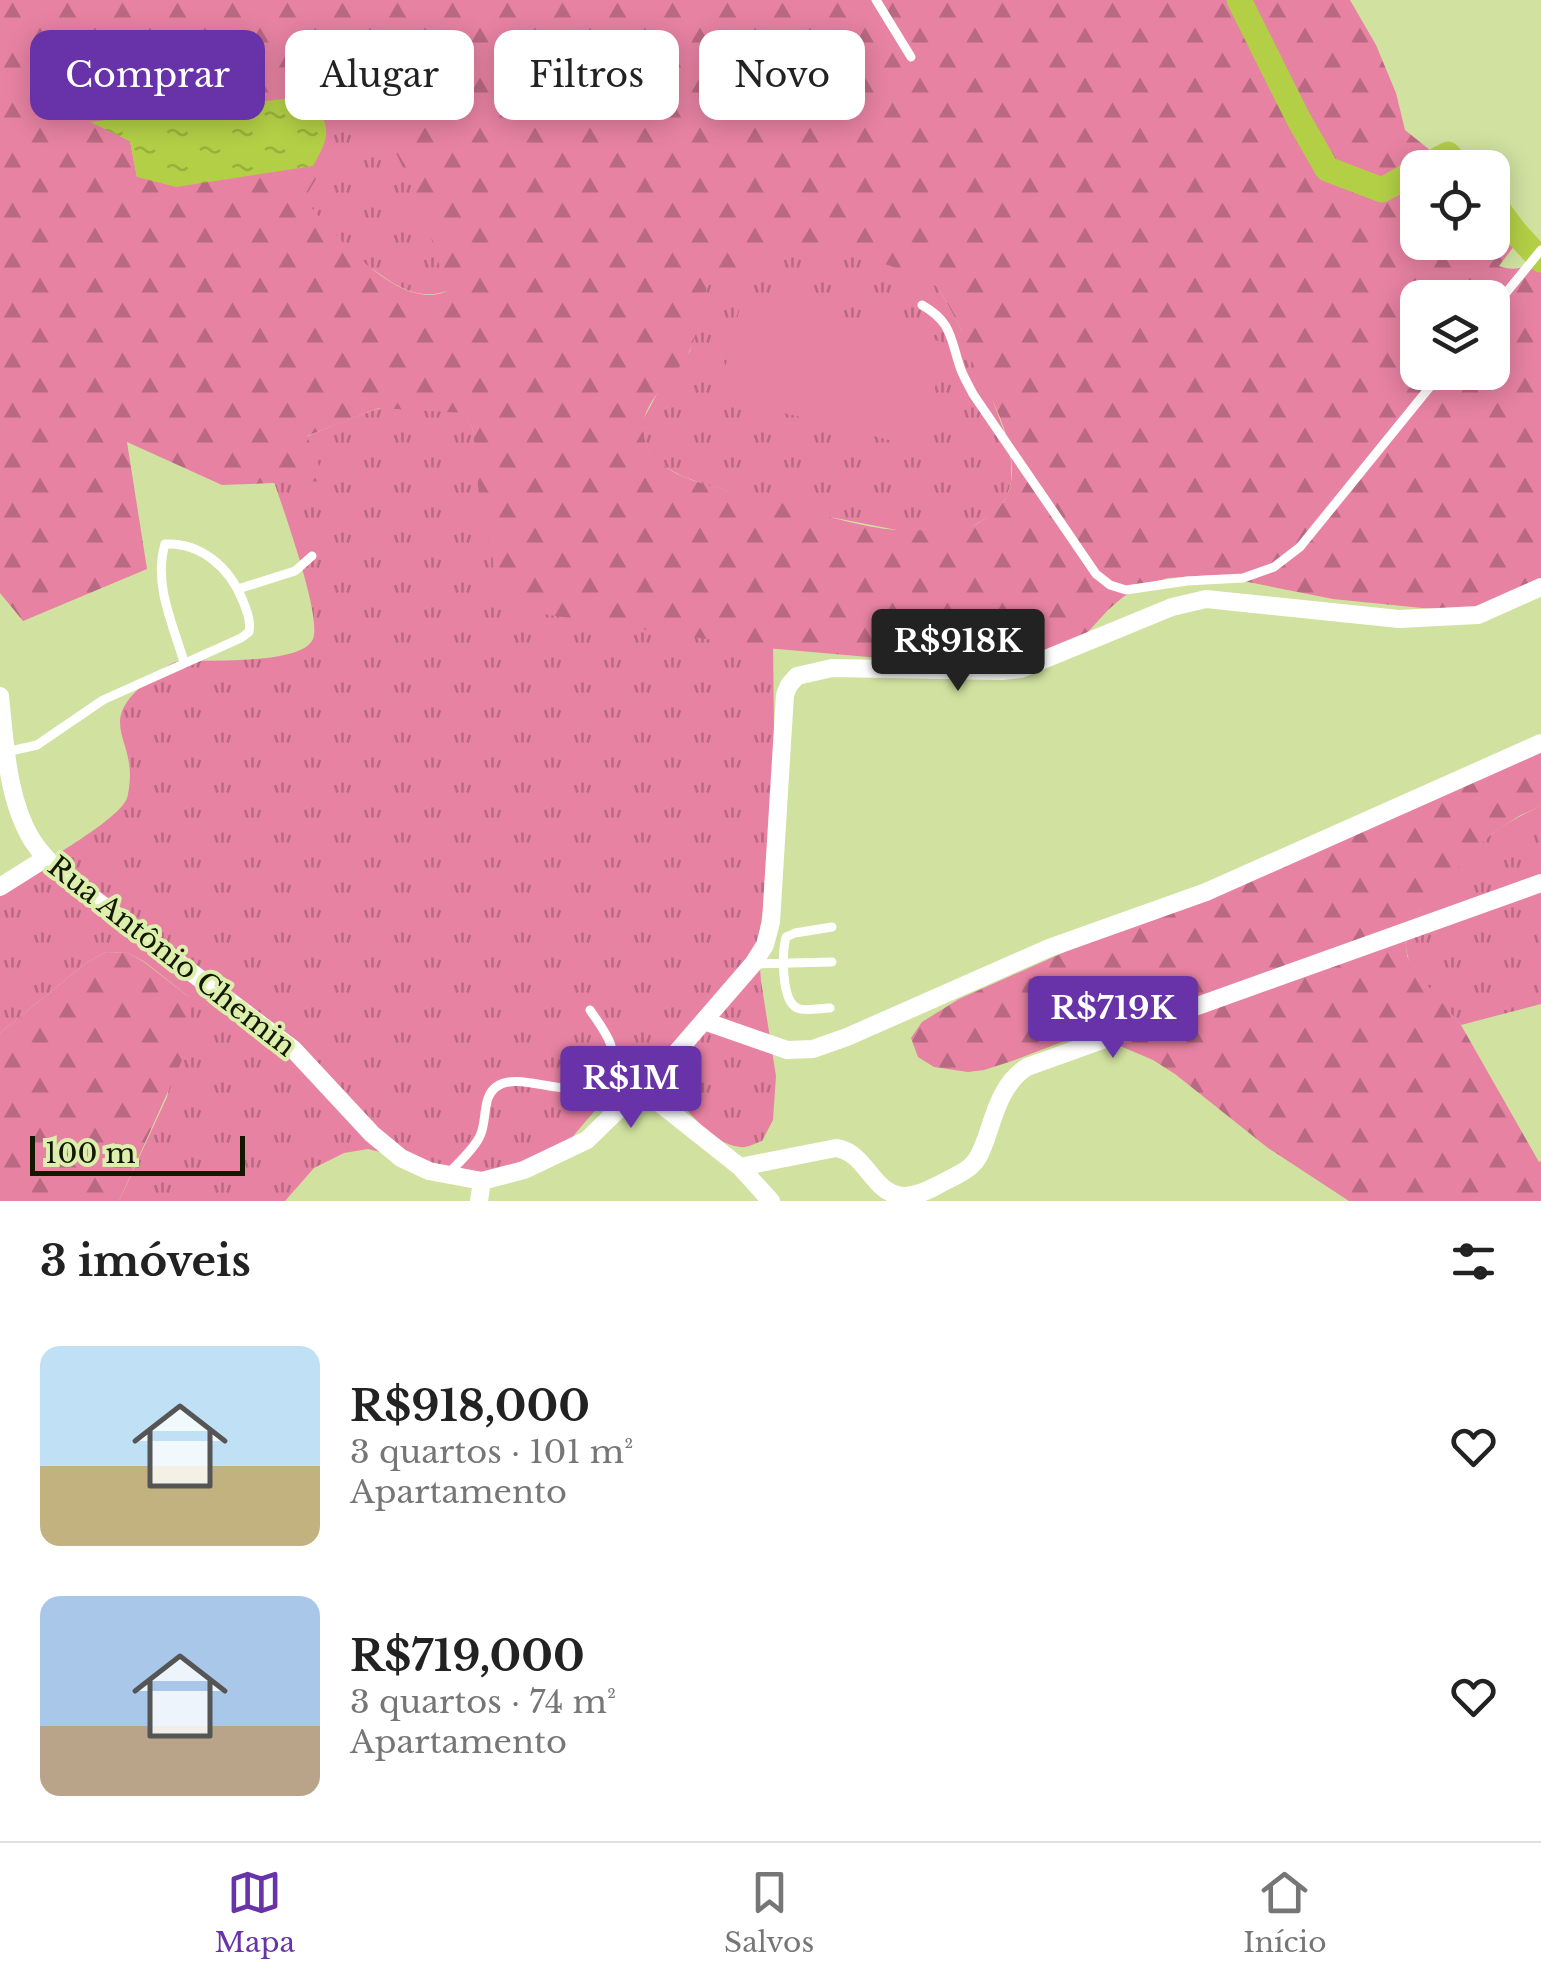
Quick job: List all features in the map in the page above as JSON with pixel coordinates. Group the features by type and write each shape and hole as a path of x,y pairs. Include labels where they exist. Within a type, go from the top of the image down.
{"street":[{"path":"754,964 771,922 785,695 788,685 798,676 832,668 1021,668 1172,607 1206,599 1398,619 1478,615 1541,588"},
{"name":"Rua Antônio Chemin","path":"0,696 3,752 18,808 31,838 46,858 69,880 293,1049 372,1134 401,1158 429,1171 482,1181 524,1170 587,1140 627,1102 638,1097 754,964"},
{"path":"704,1021 787,1050 812,1050 848,1038 1050,948 1206,892 1541,743"},
{"path":"0,887 46,858"},
{"path":"740,1166 836,1148 847,1150 894,1195 908,1197 926,1192 970,1167 980,1156 1006,1086 1027,1067 1541,883"},
{"path":"638,1097 653,1098 740,1166 770,1201"},
{"path":"479,1201 482,1181"}],"lane":[{"path":"876,0 911,57"},
{"path":"1510,288 1541,250"},
{"path":"922,305 938,314 948,327 960,369 973,394 1096,574 1110,585 1126,590 1242,578 1274,567 1300,547 1427,390"},
{"path":"3,752 37,745 103,700 249,632 250,622 238,588 227,571 214,559 178,544 165,544 160,559 161,587 184,662"},
{"path":"238,588 295,570 312,556"},
{"path":"830,1008 806,1010 790,1002 783,963 786,938 795,932 832,927"},
{"path":"754,964 832,962"},
{"path":"448,1174 480,1137 489,1093 500,1083 576,1090 605,1076 614,1053 590,1010"}],"green space":[{"path":"0,0 1350,0 1376,45 1396,93 1405,130 1430,150 1400,150 1400,260 1504,260 1499,266 1510,269 1541,260 1541,592 1462,612 1333,599 1213,575 1168,578 1123,597 1075,646 1045,667 766,648 536,613 493,580 493,558 481,519 473,429 464,413 379,408 307,436 325,481 222,485 127,442 147,569 23,621 0,593","holes":["92,122 313,166 137,177 130,141","383,126 422,207 447,291 428,295 388,280 349,248 304,199 331,154 332,127","827,243 921,277 928,276 962,331 953,331 991,397 1010,450 1012,475 1006,498 978,524 960,530 910,530 854,523 694,481 665,467 651,453 645,441 645,416 690,350 708,284 766,258"]},
{"path":"0,59 30,63 30,76"},
{"path":"265,98 285,101 285,120 400,120 451,289 420,294 108,120 265,120"},
{"path":"795,221 928,275 942,294 988,388 1007,439 1011,482 996,512 965,531 912,533 825,516 706,485 661,465 651,455 643,439 643,420 658,392 690,351 720,254"},
{"path":"1510,232 1518,241 1510,252"},
{"path":"744,291 946,343 920,448 718,396"},
{"path":"410,398 462,408 473,429 477,452 773,635 775,836 758,941 776,1076 773,1120 762,1141 740,1147 725,1143 659,1086 631,1081 604,1101 559,1151 506,1183 368,1149 344,1153 314,1168 285,1201 119,1201 167,1097 189,997 145,962 128,953 106,952 86,963 0,1033 0,889 86,835 125,802 130,771 120,720 132,695 155,675 177,661 278,656 306,647 313,639 305,578 265,455"},
{"path":"1541,740 1541,806 1519,816 1475,849 1420,910 1405,937 1407,956 1416,972 1461,1025 1541,1161 1541,1201 1349,1201 1268,1148 1175,1074 1118,1045 1082,1039 1062,1042 968,1072 934,1067 918,1057 911,1038 922,1022 959,999"},
{"path":"1541,806 1541,1004 1461,1025 1412,966 1407,934 1444,880 1483,841"},
{"path":"106,952 128,953 189,997 187,1049 119,1201 0,1201 0,1033 86,963"}],"water":[{"path":"285,99 285,120 324,120 326,138 313,166 176,187 137,177 130,141 90,122 265,120 265,101"}],"waterway":[{"path":"1239,0 1327,169 1382,190 1400,180"},
{"path":"1510,225 1541,260"}]}
